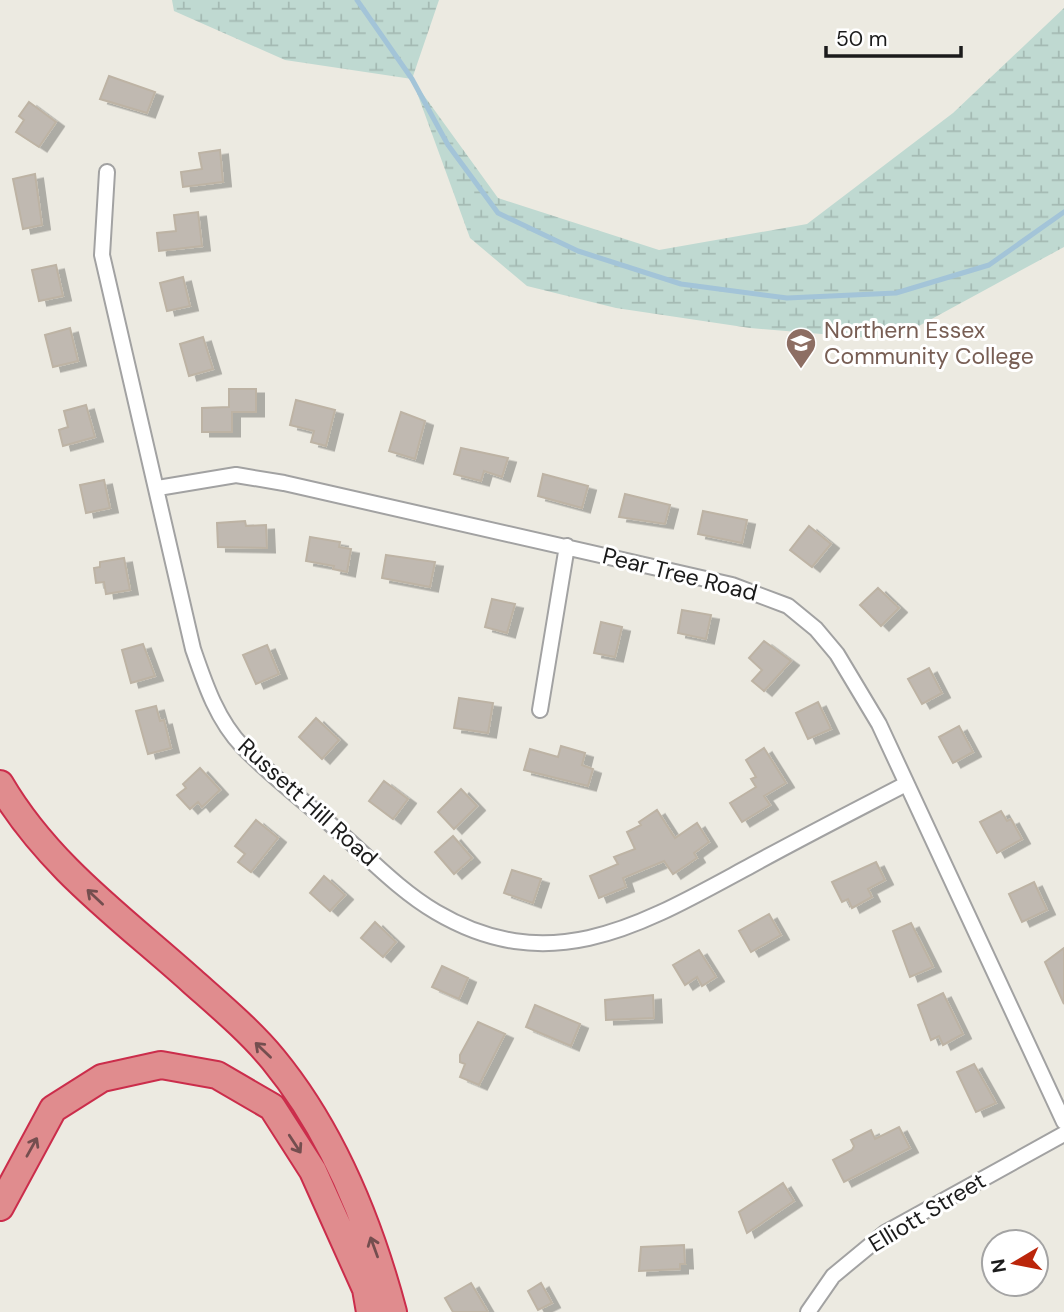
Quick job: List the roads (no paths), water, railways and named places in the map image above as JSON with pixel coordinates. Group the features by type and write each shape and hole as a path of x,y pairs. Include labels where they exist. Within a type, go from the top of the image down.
{"highway":[{"path":"0,784 55,860 194,982 273,1059 332,1147 376,1249 393,1312"},
{"path":"0,1207 54,1109 102,1078 161,1065 217,1075 272,1107 313,1171 366,1289 370,1312"}],"street":[{"name":"Russett Hill Road","path":"107,172 102,255 158,488 193,649 206,688 223,720 242,746 395,881 435,912 472,929 506,940 538,944 592,939 631,927 906,784"},
{"name":"Pear Tree Road","path":"158,488 236,475 706,578 764,594 788,606 816,629 837,654 879,724 1064,1122"},
{"path":"540,710 567,546"},
{"name":"Elliott Street","path":"808,1312 833,1276 885,1233 1064,1134"}],"waterway":[{"path":"357,0 412,79 448,145 498,213 578,251 681,284 787,298 896,293 989,265 1064,212"}],"place":[{"name":"Northern Essex Community College","path":"801,370"}]}
